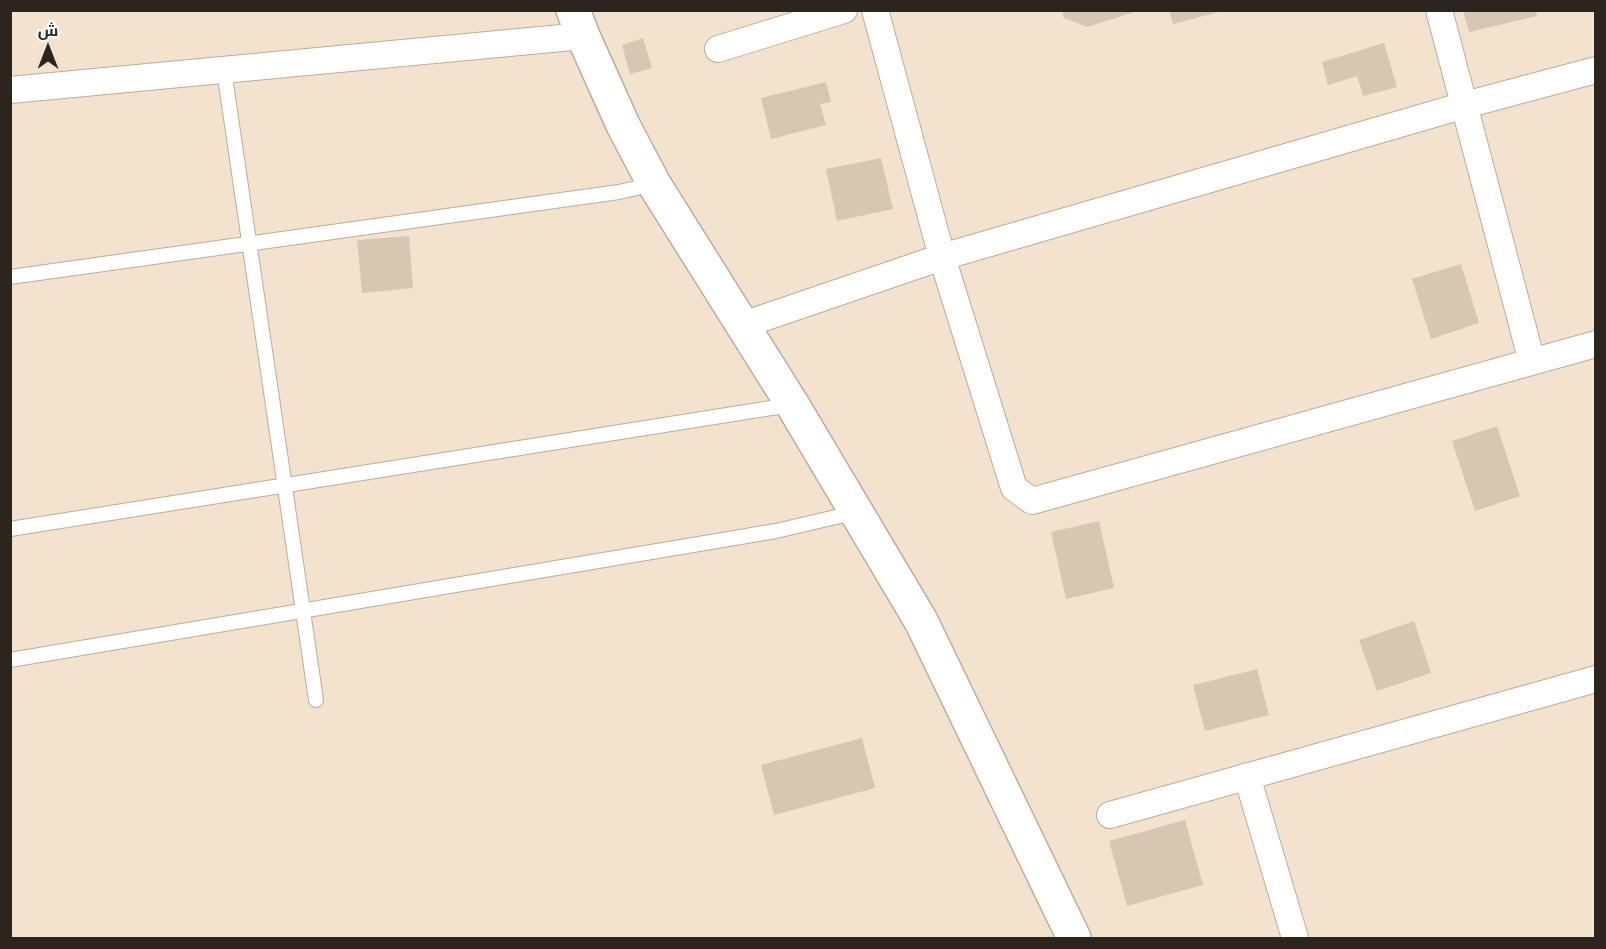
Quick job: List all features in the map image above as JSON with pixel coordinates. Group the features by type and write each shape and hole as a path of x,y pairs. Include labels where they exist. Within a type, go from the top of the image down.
{"street":[{"path":"718,49 843,10"},
{"path":"875,10 942,257 1014,488 1032,501 1596,344"},
{"path":"1439,10 1532,362"},
{"path":"10,90 224,69 578,23 624,125 654,184 792,404 921,621 1074,939"},
{"path":"743,325 942,257 1465,105 1596,70"},
{"path":"1110,815 1596,679"},
{"path":"1247,776 1294,939"}],"lane":[{"path":"224,69 316,700"},
{"path":"10,277 619,192 654,184"},
{"path":"10,530 792,404"},
{"path":"10,660 776,531 857,512"}],"building":[{"path":"1062,10 1138,11 1087,27 1064,18"},
{"path":"1169,10 1223,10 1223,11 1173,24"},
{"path":"1463,10 1536,10 1537,16 1469,32"},
{"path":"643,38 652,68 630,74 622,45"},
{"path":"1384,43 1397,87 1363,96 1357,76 1328,85 1322,62"},
{"path":"826,82 831,102 820,104 826,125 771,139 761,98"},
{"path":"881,158 893,209 837,221 826,169"},
{"path":"409,236 413,288 362,293 357,240"},
{"path":"1461,264 1479,323 1431,339 1412,279"},
{"path":"1497,426 1520,496 1475,511 1452,441"},
{"path":"1099,521 1114,588 1066,599 1051,532"},
{"path":"1414,621 1431,673 1377,691 1359,640"},
{"path":"1257,669 1269,715 1205,731 1193,685"},
{"path":"862,738 875,788 774,815 761,765"},
{"path":"1185,820 1203,885 1127,906 1109,841"}]}
